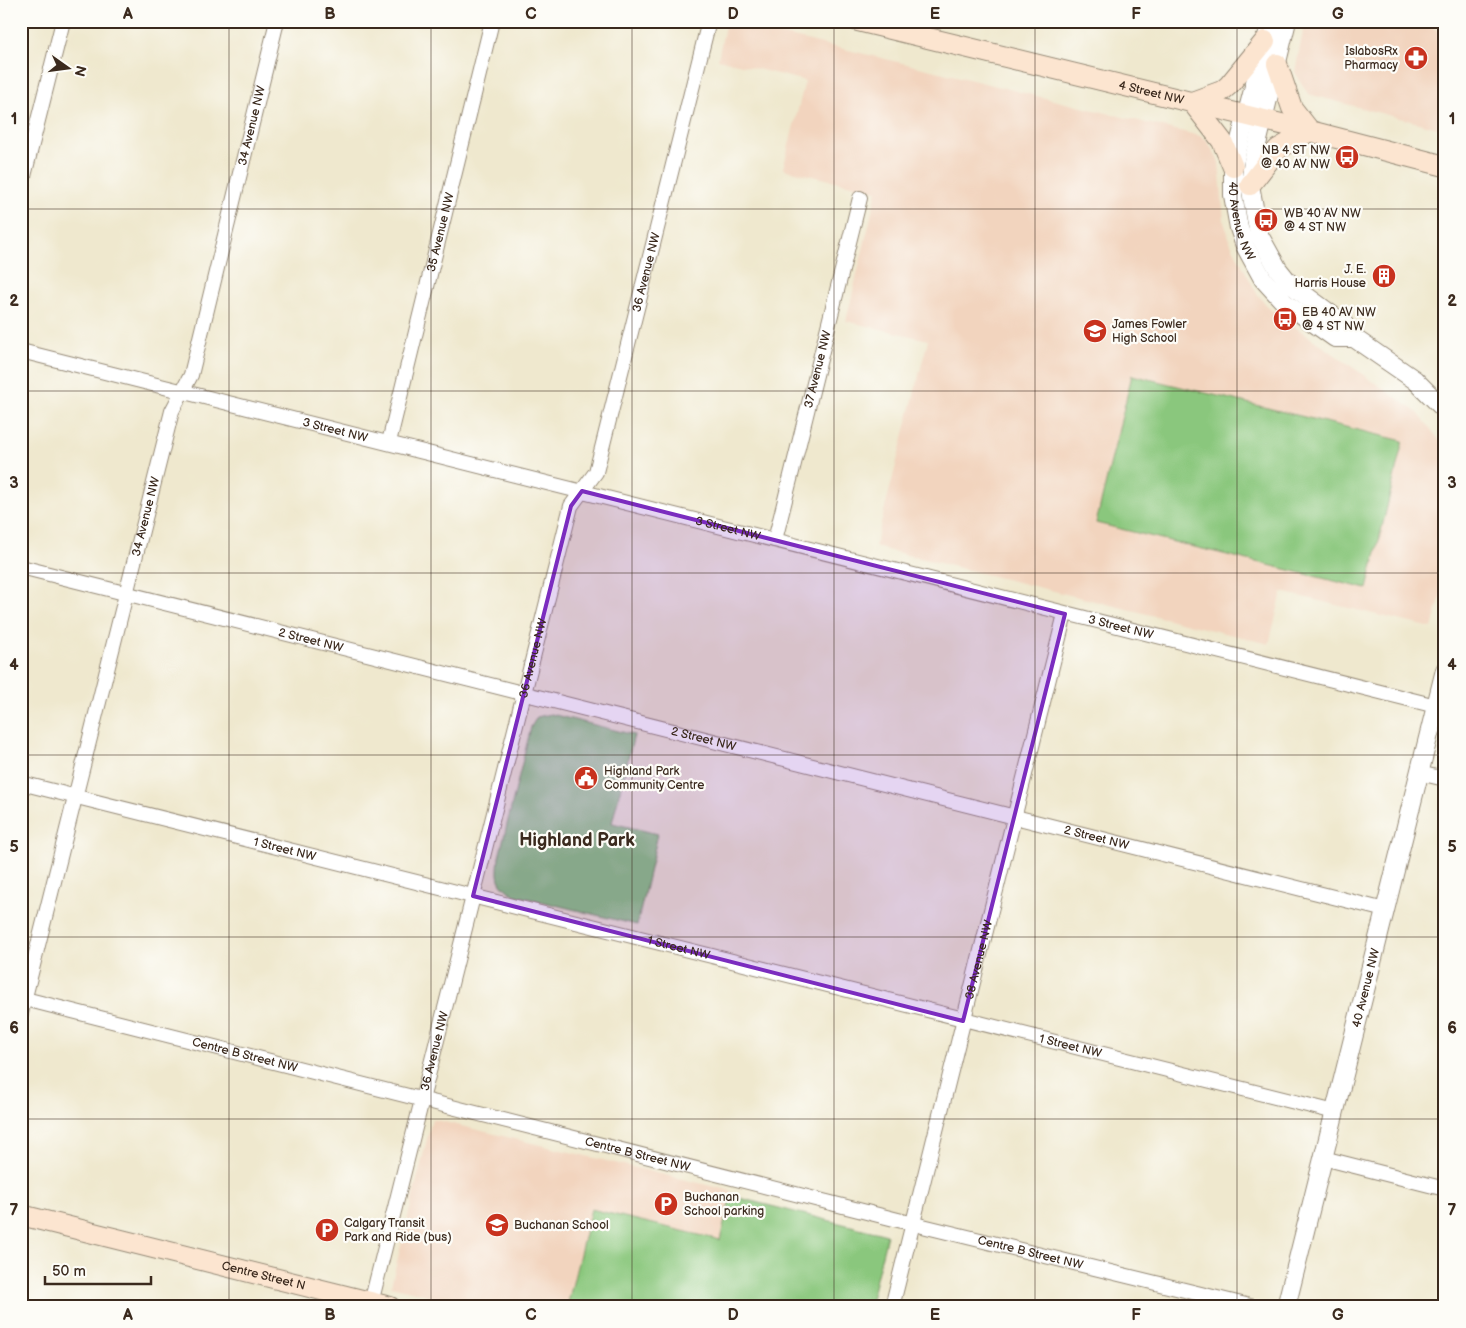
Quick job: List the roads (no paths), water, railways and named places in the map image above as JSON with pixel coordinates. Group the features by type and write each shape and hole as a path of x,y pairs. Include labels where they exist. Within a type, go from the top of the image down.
{"main road":[{"name":"4 Street NW","path":"858,21 1254,117 1445,166"},
{"path":"1233,167 1222,141 1192,102 1222,91 1265,41"},
{"path":"1250,185 1278,148 1310,131 1292,108 1277,64"},
{"name":"Centre Street N","path":"21,1215 377,1305"}],"street":[{"path":"21,188 63,21"},
{"name":"34 Avenue NW","path":"21,1013 172,412 191,374 278,21"},
{"name":"35 Avenue NW","path":"389,442 492,21"},
{"name":"36 Avenue NW","path":"377,1305 423,1100 571,506 596,472 709,21"},
{"name":"40 Avenue NW","path":"1270,21 1265,41 1254,117 1250,185 1260,235 1278,270 1301,294 1344,324 1354,338 1415,380 1445,410"},
{"name":"40 Avenue NW","path":"1287,21 1277,64 1233,167 1233,195 1239,228 1245,246 1263,279 1284,302 1335,338 1354,338"},
{"name":"37 Avenue NW","path":"775,540 860,198"},
{"name":"3 Street NW","path":"21,351 1436,706"},
{"name":"2 Street NW","path":"21,568 1385,910"},
{"name":"38 Avenue NW","path":"892,1307 1065,614"},
{"name":"40 Avenue NW","path":"1286,1307 1445,670"},
{"path":"1419,773 1445,779"},
{"name":"1 Street NW","path":"21,783 1335,1112"},
{"name":"Centre B Street NW","path":"23,999 912,1224 1254,1307"},
{"path":"1323,1158 1445,1189"}],"place":[{"name":"IslabosRx Pharmacy","path":"1416,58"},
{"name":"NB 4 ST NW @ 40 AV NW","path":"1347,157"},
{"name":"WB 40 AV NW @ 4 ST NW","path":"1266,220"},
{"name":"J. E. Harris House","path":"1384,276"},
{"name":"EB 40 AV NW @ 4 ST NW","path":"1285,319"},
{"name":"James Fowler High School","path":"1095,331"},
{"name":"Highland Park Community Centre","path":"586,778"},
{"name":"Buchanan School parking","path":"666,1204"},
{"name":"Buchanan School","path":"497,1225"},
{"name":"Calgary Transit Park and Ride (bus)","path":"327,1230"}],"district":[{"name":"Highland Park","path":"577,840"}]}
